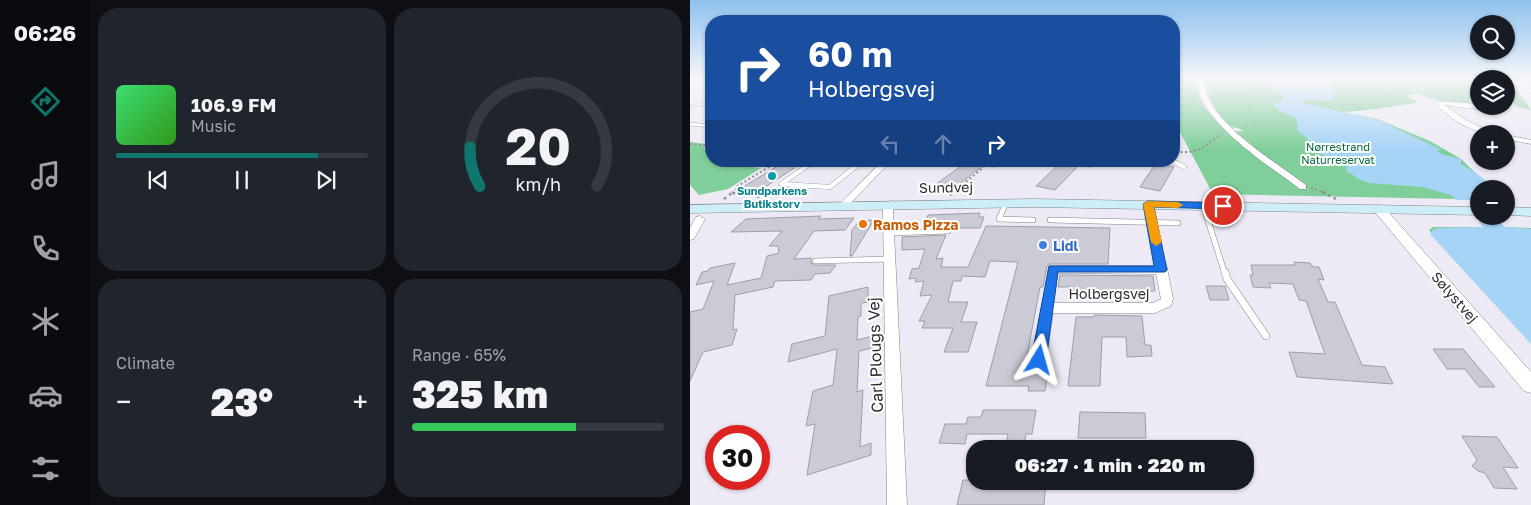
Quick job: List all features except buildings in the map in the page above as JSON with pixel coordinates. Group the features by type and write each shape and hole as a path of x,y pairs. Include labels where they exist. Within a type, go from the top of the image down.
{"main road":[{"name":"Sundvej","path":"690,209 1006,203 1470,211"},
{"path":"1515,211 1531,212"}],"street":[{"path":"1207,103 1212,111 1231,131 1302,187"},
{"path":"1440,103 1450,113 1470,125"},
{"path":"1445,103 1470,105"},
{"path":"1515,139 1531,142"},
{"path":"844,205 881,167"},
{"name":"Carl Plougs Vej","path":"892,204 888,210 897,505"},
{"name":"Sølystvej","path":"1379,209 1531,385"},
{"path":"690,237 700,219"},
{"name":"Holbergsvej","path":"1039,360 1047,308 1053,269 1160,266 1167,299 1163,306 1155,308 1047,308"}],"lane":[{"path":"690,124 705,125"},
{"path":"1180,165 1184,167"},
{"path":"805,167 781,184 830,187 855,167"},
{"path":"1006,203 999,220 1033,220"},
{"name":"Holbergsvej","path":"1148,204 1160,266"},
{"path":"1203,206 1214,243 1228,279 1266,336"},
{"path":"1050,220 1178,223"},
{"path":"889,233 948,231"},
{"path":"815,261 890,259"}],"path":[{"path":"690,107 700,103"},
{"path":"1180,153 1185,154 1198,149 1210,144 1217,136 1255,124 1254,115 1248,107 1261,103"},
{"path":"1314,103 1332,106 1367,105 1379,103"},
{"path":"696,104 705,108"},
{"path":"690,107 705,105"},
{"path":"690,144 705,145"},
{"path":"710,209 736,190 736,187 769,167"},
{"path":"946,204 951,194 986,167"},
{"path":"1302,187 1328,194 1335,198 1342,208"}],"green space":[{"name":"Nørrestrand Naturreservat","path":"1180,103 1202,103 1211,115 1228,132 1243,131 1227,123 1212,103 1416,103 1344,112 1377,119 1430,141 1461,159 1470,170 1483,180 1470,180 1470,196 1468,197 1470,200 1470,213 1456,199 1213,194 1180,132"},
{"name":"Nørrestrand Naturreservat","path":"1453,103 1470,103 1470,105"},
{"path":"1515,103 1526,103 1531,110 1517,107"},
{"path":"690,142 705,144 703,146 705,150 705,167 761,168 728,189 699,195 690,185"},
{"name":"Nørrestrand Naturreservat","path":"1482,225 1531,228 1531,341 1429,230 1433,227 1484,227"}],"water":[{"name":"Nørrestrand Naturreservat","path":"1278,103 1303,103 1378,120 1442,150 1437,150 1441,154 1461,159 1461,164 1485,180 1470,180 1470,213 1451,195 1422,187 1370,183 1361,180 1346,171 1347,167 1340,161 1311,151 1308,139 1297,130 1298,126 1295,117 1279,111 1274,105"},
{"name":"Nørrestrand Naturreservat","path":"1482,225 1503,225 1505,227 1531,229 1531,344 1430,234 1434,229 1440,228 1484,227"}],"pier":[{"path":"1454,200 1470,200 1470,215"}],"slow traffic":[{"path":"1156,242 1148,204 1178,205"}],"place":[{"name":"Sundparkens Butikstorv","path":"772,176"},
{"name":"Ramos Pizza","path":"863,224"},
{"name":"Lidl","path":"1043,245"}],"route":[{"path":"1039,360 1053,269 1161,270 1148,204 1223,206"}]}
